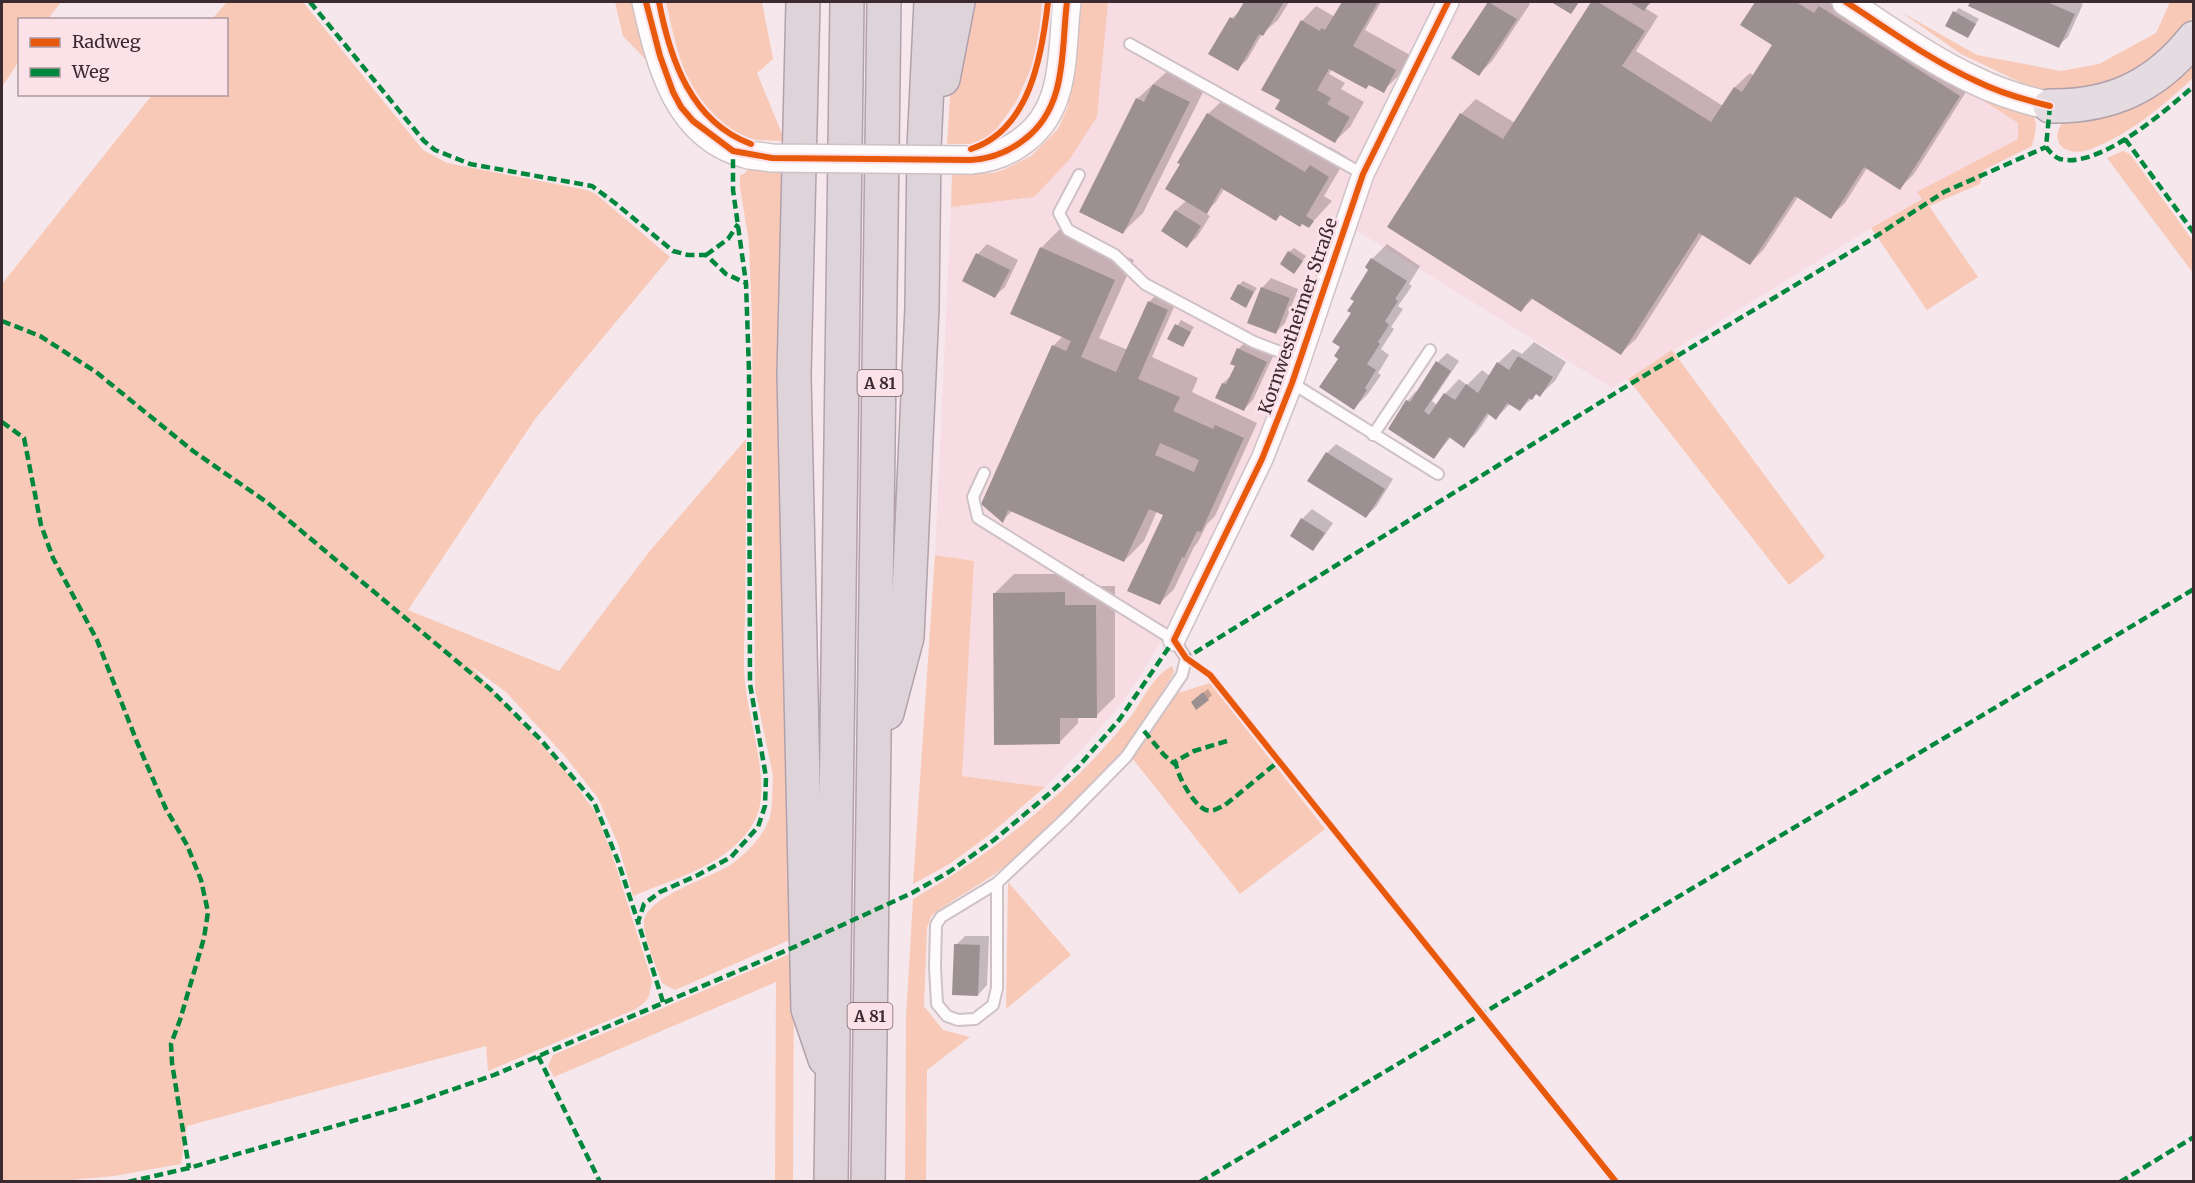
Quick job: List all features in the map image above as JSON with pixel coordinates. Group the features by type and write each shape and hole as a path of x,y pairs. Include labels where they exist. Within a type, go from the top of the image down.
{"highway":[{"path":"803,2 794,375 820,908"},
{"name":"A 81","path":"831,1182 832,1079 821,969 820,908 847,2"},
{"name":"A 81","path":"868,1182 884,2"},
{"path":"874,764 907,637 922,308 924,148 931,2"},
{"path":"924,148 942,88 958,2"},
{"path":"2050,106 2092,103 2132,90 2167,67 2193,38"}],"street":[{"path":"646,2 672,92 693,121 733,151 772,158 970,160 993,157 1019,144 1035,132 1047,114 1057,91 1066,2"},
{"name":"Kornwestheimer Straße","path":"1174,640 1262,459 1301,360 1363,174 1448,2"},
{"path":"1846,2 1943,64 1975,81 2022,99 2050,106"}],"lane":[{"path":"1130,44 1363,174"},
{"name":"Kornwestheimer Straße","path":"1079,175 1059,213 1068,230 1115,255 1145,285 1254,342 1301,360"},
{"path":"1373,435 1430,350"},
{"path":"1292,383 1438,474"},
{"path":"984,473 973,497 978,518 1174,640 1186,658 1182,675 1126,757 997,883 941,916 936,925 937,1004 947,1016 958,1020 975,1019 993,1005 997,987 997,883"}],"shaded area":[{"path":"2,2 61,2 49,18 18,18 18,63 2,87"},
{"path":"227,2 303,2 423,150 447,163 587,190 596,194 670,257 535,419 408,610 559,671 649,552 746,439 744,670 761,774 760,807 745,835 718,859 684,876 633,896 618,844 598,798 564,755 506,692 471,666 567,773 596,813 612,854 652,981 646,1001 636,1009 488,1071 486,1046 187,1126 181,1164 114,1176 59,1181 2,1181 2,284 151,96 228,96 228,18 213,18"},
{"path":"615,2 636,2 651,65 623,36"},
{"path":"666,2 762,2 773,59 757,73 785,141 761,140 744,136 724,124 708,108 689,80 683,66"},
{"path":"969,2 1042,2 1037,55 1016,102 993,134 977,144 947,144 951,80"},
{"path":"1076,2 1108,2 1097,117 1069,160 1034,197 951,207 952,175 992,173 1003,170 1031,156 1058,129 1068,106"},
{"path":"1108,2 1827,2 2018,123 2018,139 1918,192 1922,198 1612,388 1346,224 1301,360 1174,640 1161,642 1125,699 1085,746 1045,787 962,776 974,561 935,555 951,207 1034,197"},
{"path":"2170,2 2194,2 2193,15 2185,33 2167,55 2097,91 2048,91 2022,83 1961,54 1901,12 1977,55 2061,71 2099,64 2156,33"},
{"path":"2193,56 2193,78 2158,109 2133,127 2105,143 2081,152 2065,149 2060,144 2058,131 2070,115"},
{"path":"1943,75 2030,112 2035,119 2036,128 2032,146 1984,170 1980,184 1929,206 1978,277 1927,310 1871,228 1922,199 1917,192 2018,139 2018,123"},
{"path":"2123,151 2130,154 2193,241 2193,273 2107,158"},
{"path":"748,169 786,172 794,938 675,990 662,983 651,953 644,928 648,913 668,896 724,869 739,859 764,830 772,807 773,776 755,689 752,317 749,243 740,187 740,175"},
{"path":"1672,350 1825,557 1789,585 1628,379"},
{"path":"935,555 974,561 962,776 1045,787 989,835 951,863 913,884"},
{"path":"1172,666 1174,671 1172,676 1147,717 1106,772 1077,803 1045,834 1012,861 931,916 927,928 924,1006 943,1030 970,1037 927,1070 926,1181 905,1182 906,1017 913,899 990,850 1037,813 1106,746 1132,715 1154,681"},
{"path":"1210,683 1325,829 1240,894 1132,758 1175,694"},
{"path":"1008,882 1071,955 1006,1009"},
{"path":"794,952 793,1181 775,1181 776,982 554,1077 548,1066 553,1055"}],"building":[{"path":"1244,2 1284,2 1263,36 1259,34 1238,71 1208,54 1230,17 1234,19"},
{"path":"1342,2 1378,2 1353,46 1396,70 1384,93 1369,85 1366,89 1329,69 1317,90 1331,98 1327,104 1350,117 1335,143 1275,109 1280,100 1261,90 1301,20 1320,31 1321,28 1325,30"},
{"path":"1488,2 1517,19 1479,76 1451,58"},
{"path":"1551,2 1579,2 1571,14"},
{"path":"1591,2 1598,2 1645,31 1622,66 1711,122 1734,87 1742,92 1772,45 1740,25 1755,2 1796,2 1814,13 1819,6 1960,96 1900,190 1864,167 1831,219 1795,196 1750,265 1699,233 1621,355 1531,298 1521,312 1387,227 1460,113 1503,139"},
{"path":"1629,2 1650,2 1644,11"},
{"path":"1970,2 2047,2 2075,14 2059,48 1968,6"},
{"path":"1953,11 1976,24 1968,38 1945,26"},
{"path":"1153,84 1190,102 1123,234 1079,212 1136,98 1144,102"},
{"path":"1207,113 1305,172 1310,165 1329,177 1306,216 1314,221 1309,228 1302,224 1300,227 1280,215 1276,221 1221,188 1207,214 1165,189 1180,164 1177,163"},
{"path":"1175,210 1201,226 1187,248 1161,231"},
{"path":"1040,247 1115,280 1081,357 1116,372 1148,301 1168,310 1138,379 1180,397 1173,411 1213,429 1215,425 1244,438 1201,532 1197,531 1184,558 1182,557 1160,605 1127,591 1163,515 1149,509 1124,562 1008,510 1003,523 981,504 1052,345 1066,351 1071,341 1010,314","holes":["1160,443 1199,460 1194,472 1155,455"]},
{"path":"1288,251 1303,261 1294,274 1280,264"},
{"path":"976,253 1010,270 995,298 962,281"},
{"path":"1371,258 1407,281 1395,299 1398,301 1385,321 1389,325 1378,342 1380,344 1367,364 1376,370 1354,410 1319,387 1338,359 1334,356 1340,347 1332,342 1351,313 1347,311 1354,301 1350,299 1368,270 1365,267"},
{"path":"1238,284 1254,292 1246,308 1230,299"},
{"path":"1261,287 1290,298 1276,334 1247,323"},
{"path":"1175,324 1191,332 1183,347 1167,339"},
{"path":"1237,348 1267,362 1244,411 1215,398 1222,383 1226,384 1235,366 1230,364"},
{"path":"1518,356 1553,377 1540,397 1536,394 1532,400 1529,398 1520,411 1507,403 1496,420 1487,413 1464,448 1449,437 1434,459 1388,429 1406,400 1410,402 1436,361 1451,371 1424,411 1429,415 1444,393 1455,400 1466,384 1478,393 1497,362 1509,370"},
{"path":"1326,452 1385,489 1366,518 1307,481"},
{"path":"1301,518 1325,533 1313,551 1290,536"},
{"path":"1065,592 1065,605 1096,605 1097,718 1060,718 1060,744 994,745 993,593"},
{"path":"1203,692 1209,700 1196,710 1191,702"},
{"path":"954,944 980,945 978,996 952,995"}],"marked path":[{"path":"310,2 424,141 435,150 470,164 592,186 673,251 688,255 706,255 726,274 746,283"},
{"path":"2050,106 2046,147 2060,159 2076,160 2112,147 2131,136 2194,86"},
{"path":"2125,139 2194,233"},
{"path":"1189,660 1186,658 1622,389 1867,242 1944,192 2046,147"},
{"path":"663,1002 638,922 644,904 660,892 731,857 758,827 765,806 766,777 750,684 749,372 746,283 733,190 733,151"},
{"path":"706,255 728,239 738,224"},
{"path":"2,321 40,336 96,372 193,451 268,503 490,689 540,739 594,802 618,861 638,922"},
{"path":"2,422 24,438 41,525 53,558 97,640 166,809 187,845 201,880 208,912 204,938 171,1044 189,1168"},
{"path":"1200,1182 2194,589"},
{"path":"128,1182 189,1168 408,1105 494,1075 792,948 912,893 949,872 994,840 1078,767 1119,720 1174,640"},
{"path":"1144,731 1164,755 1176,765"},
{"path":"1227,741 1194,751 1176,761 1186,789 1206,810 1214,810 1225,805 1279,761"},
{"path":"538,1056 600,1182"},
{"path":"2120,1182 2194,1137"}],"cycle path":[{"path":"646,2 660,56 681,107 693,121 733,151 772,158 970,160 992,156 1013,148 1039,126 1049,110 1060,76 1067,2"},
{"path":"659,2 677,66 698,104 713,121 730,134 751,144"},
{"path":"971,149 991,139 1007,125 1020,108 1037,67 1048,2"},
{"path":"1448,2 1363,174 1292,383 1262,459 1174,640 1186,658 1210,675 1616,1182"},
{"path":"1846,2 1959,73 2003,93 2050,106"}]}
